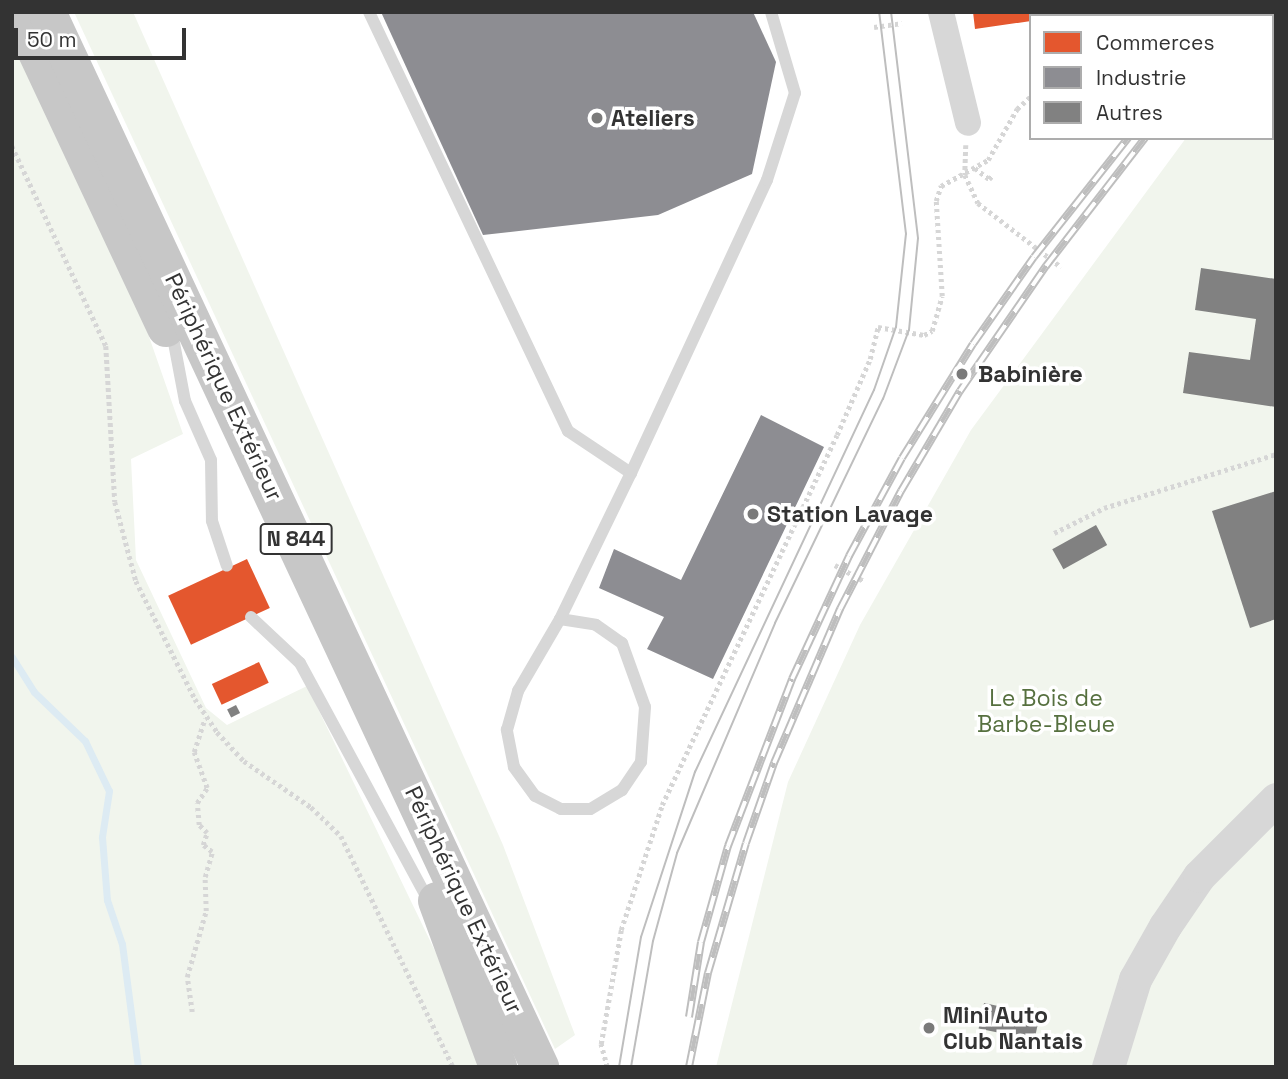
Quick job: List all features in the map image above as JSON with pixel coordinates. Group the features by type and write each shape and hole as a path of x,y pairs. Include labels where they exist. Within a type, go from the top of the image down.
{"highway":[{"name":"N 844","path":"18,12 459,951 498,1067"},
{"name":"Périphérique Extérieur","path":"47,12 540,1067"}],"street":[{"path":"941,12 968,123"},
{"path":"1108,1067 1135,979 1165,926 1199,876 1276,799"}],"lane":[{"path":"369,12 568,431 631,473"},
{"path":"560,619 596,625 622,643 645,707 641,762 622,790 590,809 561,809 535,796 521,780 509,754 507,730 513,703 560,619 631,473 766,180 795,93 771,12"},
{"path":"174,343 185,401 213,471 212,521 227,566"},
{"path":"251,617 300,663 410,870 459,951"}],"path":[{"path":"874,27 902,23"},
{"path":"607,1067 601,1044 621,930 662,805 837,435 870,359 878,327 925,335 932,331 942,296 936,201 941,186 965,175 999,146 1017,109 1029,98"},
{"path":"12,146 107,346 111,471 129,564 205,718 244,761 311,807 341,836 453,1067"},
{"path":"975,168 989,179 992,176"},
{"path":"965,175 978,203 1061,267"},
{"path":"1054,533 1104,508 1276,454"},
{"path":"835,565 864,581"},
{"path":"192,1012 187,976 206,911 205,877 212,852 203,845 207,833 199,825 197,803 206,788 202,765 194,752 205,718"}],"green space":[{"path":"74,12 133,12 503,845 575,1035 555,1049"},
{"name":"Le Bois de Barbe-Bleue","path":"1276,36 1276,1067 716,1067 788,782 860,625 971,430 1185,140 1274,140"},
{"path":"12,41 139,308 183,434 131,459 136,560 206,708 227,725 307,686 436,953 481,1067 12,1067"}],"building: Commerces":[{"path":"973,12 1079,12 1029,14 1029,21 975,29"},
{"path":"247,559 270,608 191,645 168,596"},
{"path":"259,662 269,683 222,705 212,684"}],"building: Industrie":[{"name":"Ateliers","path":"381,12 753,12 776,62 752,174 658,215 483,235"},
{"name":"Station Lavage","path":"761,415 824,447 713,679 647,649 664,617 599,588 614,549 681,580"}],"building: Autres":[{"path":"1201,268 1276,279 1276,407 1183,393 1189,352 1250,360 1256,319 1195,310"},
{"path":"1276,491 1276,619 1250,628 1212,511"},
{"path":"1096,525 1107,545 1063,569 1052,549"},
{"path":"236,705 240,713 231,718 227,710"},
{"path":"984,1003 1040,1015 1034,1040 979,1028"}],"waterway":[{"path":"12,657 34,692 85,741 109,791 102,837 107,900 122,944 138,1067"}],"tram line":[{"path":"619,1067 641,937 695,772 874,390 896,327 906,234 879,12"},
{"path":"631,1067 653,941 677,853 775,623 883,399 909,330 918,238 891,12"}],"railway":[{"path":"689,1017 701,942 728,846 792,679 849,556 902,458 973,344 1034,257 1126,140"},
{"path":"689,1067 708,973 746,843 774,763 840,609 901,491 960,391 1046,266 1143,140"}],"place":[{"name":"Ateliers","path":"597,118"},
{"name":"Babinière","path":"962,374"},
{"name":"Station Lavage","path":"753,514"},
{"name":"Mini Auto Club Nantais","path":"929,1028"}]}
